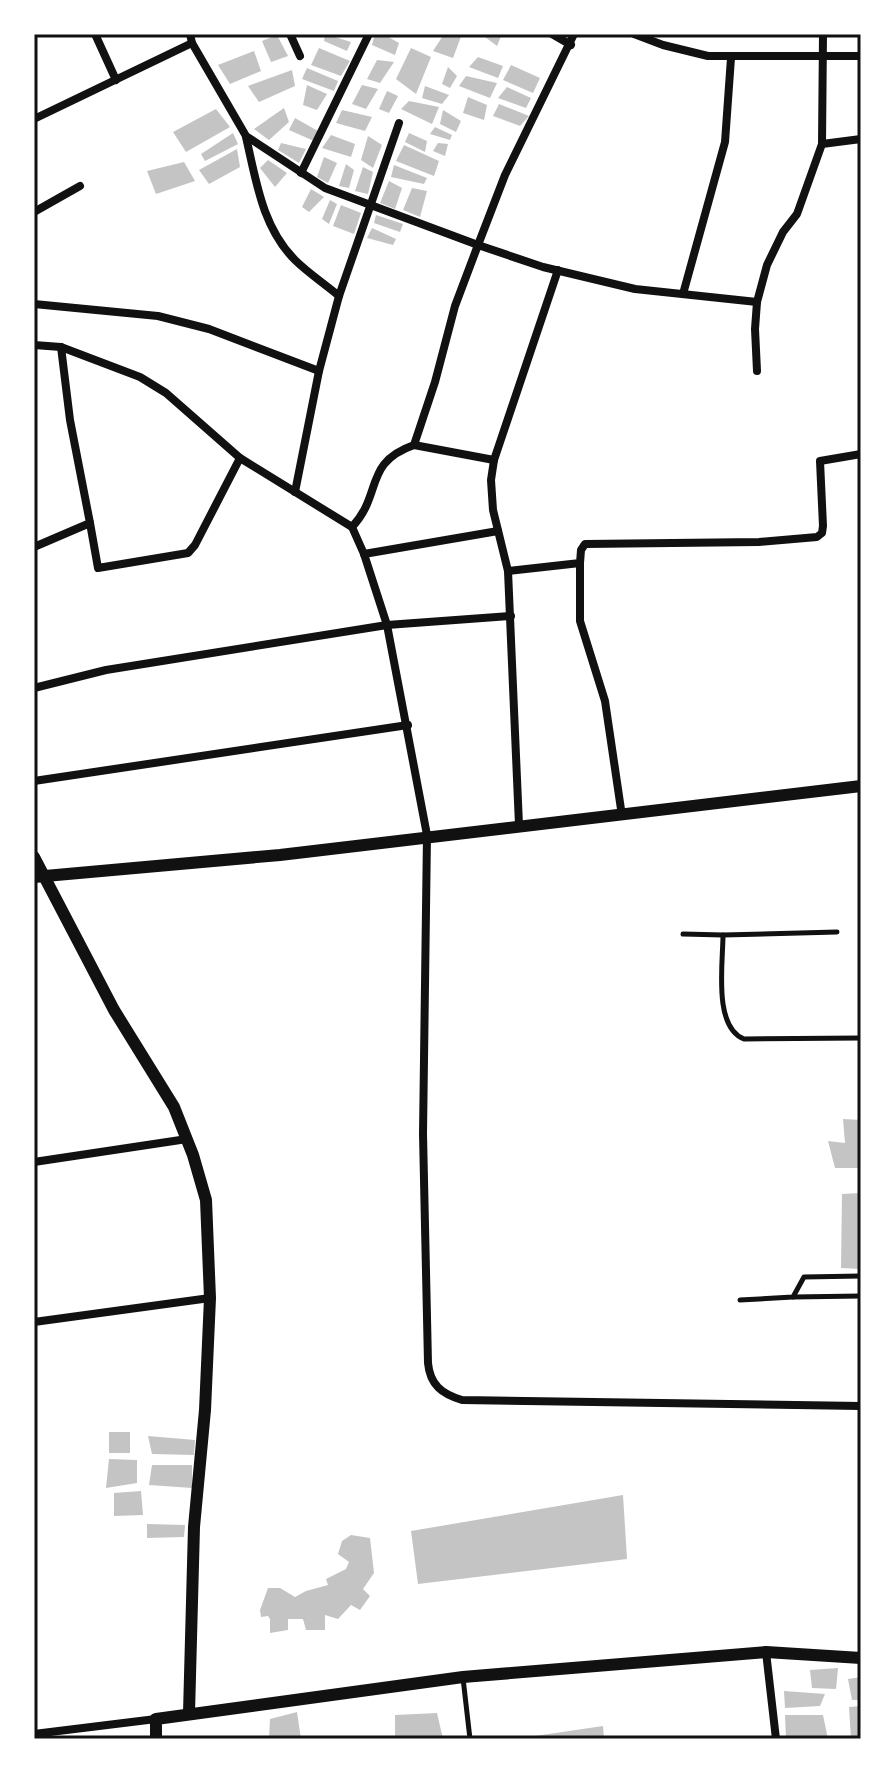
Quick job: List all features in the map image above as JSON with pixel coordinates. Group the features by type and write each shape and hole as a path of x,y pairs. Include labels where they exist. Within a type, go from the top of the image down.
{"street":[{"path":"95,34 116,80"},
{"path":"290,34 300,56"},
{"path":"301,173 369,34"},
{"path":"552,34 571,45"},
{"path":"414,445 455,306 505,175 574,34"},
{"path":"634,34 689,52 731,58 861,56"},
{"path":"757,371 757,302 767,265 783,232 797,214 822,144 823,34"},
{"path":"34,119 116,80 191,38 246,136 261,204 277,238 295,260 339,296"},
{"path":"683,294 725,142 731,58"},
{"path":"295,492 319,371 339,296 399,123"},
{"path":"246,136 325,188 478,245 558,270 635,289 757,302"},
{"path":"822,144 861,139"},
{"path":"34,212 80,186"},
{"path":"519,825 508,571 493,510 491,480 494,460 558,270"},
{"path":"34,304 158,316 231,336 319,371"},
{"path":"34,345 61,347 140,377 166,393 240,458 352,527 364,554 387,625 427,835 423,1134 428,1363 429,1375 435,1385 441,1392 462,1400 861,1406"},
{"path":"61,347 70,420 98,568 188,553 240,458"},
{"path":"352,527 365,511 378,471 395,453 414,445 494,460"},
{"path":"622,816 605,701 580,621 581,550 585,544 639,541 759,542 817,537 822,533 823,526 820,461 861,454"},
{"path":"34,547 90,523"},
{"path":"364,554 498,531"},
{"path":"508,571 580,563"},
{"path":"34,688 106,670 387,625 511,616"},
{"path":"34,781 408,725"},
{"path":"39,877 280,855 427,835 622,816 861,786"},
{"path":"34,857 39,877 114,1010 174,1107 206,1200 210,1298 205,1410 194,1527 189,1713"},
{"path":"34,1162 187,1139"},
{"path":"34,1322 210,1298"},
{"path":"766,1652 776,1739"},
{"path":"34,1734 463,1677 766,1652 861,1658"},
{"path":"156,1719 156,1739"}],"lane":[{"path":"683,934 837,932"},
{"path":"723,935 725,1020 735,1036 744,1039 861,1038"},
{"path":"793,1297 804,1277 861,1276"},
{"path":"740,1300 861,1296"},
{"path":"463,1677 470,1739"}],"building":[{"path":"325,34 351,42 347,51 324,41"},
{"path":"375,34 383,34 399,43 395,55 372,45"},
{"path":"444,34 462,34 453,58 433,51"},
{"path":"481,34 502,34 497,46"},
{"path":"277,35 288,56 271,62 262,41"},
{"path":"319,48 350,61 341,76 311,65"},
{"path":"411,48 431,57 416,94 396,79"},
{"path":"254,51 261,71 230,84 218,65"},
{"path":"478,57 503,66 498,78 469,67"},
{"path":"377,60 394,62 380,83 367,79"},
{"path":"511,65 540,78 533,93 503,80"},
{"path":"448,67 457,76 450,88 442,84"},
{"path":"307,68 338,81 334,91 302,79"},
{"path":"292,70 295,86 259,102 248,86"},
{"path":"466,76 497,83 490,98 459,86"},
{"path":"307,85 327,94 317,110 303,105"},
{"path":"362,85 378,89 366,109 352,104"},
{"path":"425,86 449,95 442,104 422,98"},
{"path":"507,87 531,98 526,108 498,98"},
{"path":"387,91 398,96 389,113 379,109"},
{"path":"468,97 487,105 484,120 463,113"},
{"path":"409,101 439,107 432,124 401,109"},
{"path":"499,104 529,116 520,126 493,116"},
{"path":"284,108 289,122 269,140 254,129"},
{"path":"216,109 230,127 186,152 173,132"},
{"path":"342,110 372,117 365,131 336,123"},
{"path":"443,110 461,121 456,132 440,124"},
{"path":"295,118 318,131 314,141 289,130"},
{"path":"435,127 452,135 450,140 430,134"},
{"path":"233,133 238,144 205,161 201,154"},
{"path":"409,133 427,141 425,152 405,142"},
{"path":"331,135 355,144 351,157 322,148"},
{"path":"368,136 382,145 373,168 361,160"},
{"path":"281,143 306,149 299,163 278,150"},
{"path":"438,143 448,144 445,156 433,151"},
{"path":"404,145 439,161 434,176 396,161"},
{"path":"237,149 240,167 209,184 199,170"},
{"path":"324,157 337,163 328,183 317,177"},
{"path":"268,160 287,173 275,187 260,168"},
{"path":"184,162 195,181 156,194 147,171"},
{"path":"346,164 354,170 349,188 339,186"},
{"path":"394,165 427,178 424,184 391,177"},
{"path":"363,167 373,172 368,194 355,191"},
{"path":"389,181 402,188 395,209 380,203"},
{"path":"412,188 427,191 420,217 403,210"},
{"path":"311,189 324,197 309,212 302,207"},
{"path":"330,200 337,204 329,224 322,219"},
{"path":"341,205 361,213 354,234 333,226"},
{"path":"376,215 403,224 400,232 374,223"},
{"path":"372,228 396,239 393,245 367,238"},
{"path":"843,1119 861,1120 861,1168 835,1168 828,1141 845,1143"},
{"path":"861,1193 861,1269 841,1268 842,1194"},
{"path":"109,1432 130,1432 130,1453 109,1453"},
{"path":"148,1436 195,1440 194,1455 152,1454"},
{"path":"109,1459 137,1460 137,1483 106,1488"},
{"path":"152,1465 192,1465 192,1488 149,1485"},
{"path":"141,1491 143,1515 114,1516 114,1493"},
{"path":"623,1495 627,1559 418,1584 411,1531"},
{"path":"147,1524 185,1525 184,1537 147,1538"},
{"path":"351,1535 370,1538 374,1573 363,1589 370,1596 360,1610 351,1605 338,1619 325,1615 325,1630 306,1630 303,1619 288,1619 288,1630 270,1633 270,1619 268,1616 261,1617 260,1610 268,1588 280,1588 295,1597 328,1585 326,1579 346,1569 349,1562 338,1554 342,1541"},
{"path":"838,1668 836,1689 812,1688 810,1670"},
{"path":"861,1677 861,1700 852,1700 848,1679"},
{"path":"784,1691 825,1694 820,1706 785,1708"},
{"path":"861,1706 861,1739 851,1739 849,1707"},
{"path":"297,1712 301,1739 269,1739 270,1719"},
{"path":"437,1713 443,1739 395,1739 395,1715"},
{"path":"785,1715 823,1715 828,1739 786,1739"},
{"path":"603,1726 604,1739 535,1739 535,1736"}]}
